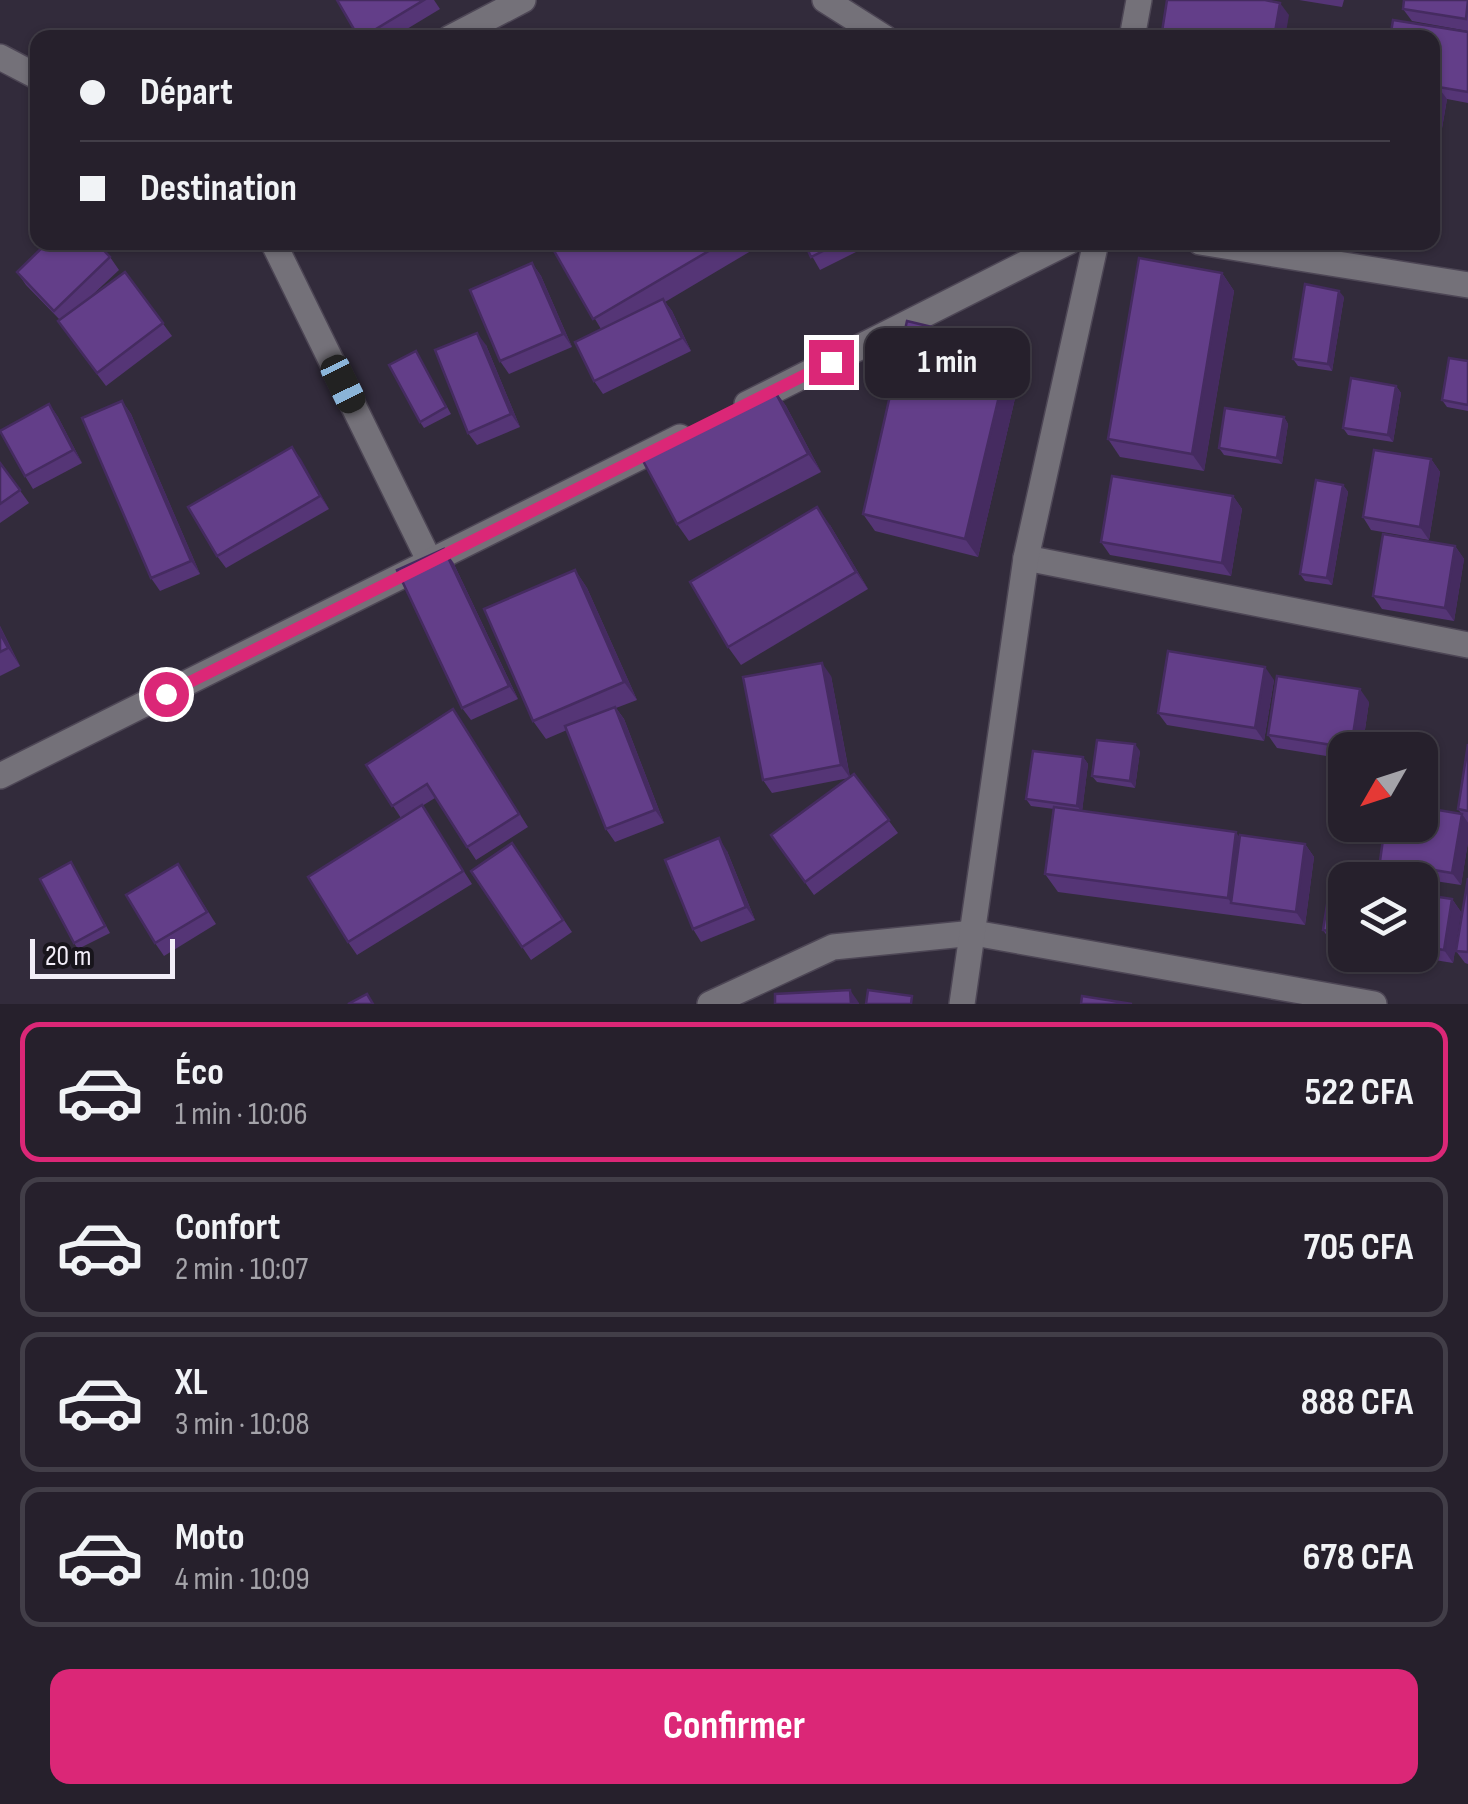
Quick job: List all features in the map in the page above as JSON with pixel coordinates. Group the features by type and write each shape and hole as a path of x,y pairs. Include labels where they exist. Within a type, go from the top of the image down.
{"street":[{"path":"465,30 523,0"},
{"path":"825,0 872,30"},
{"path":"1133,30 1139,0"},
{"path":"0,57 30,73"},
{"path":"277,250 430,562"},
{"path":"0,776 1052,250"},
{"path":"962,1004 1026,558 1094,250"},
{"path":"1250,250 1468,285"},
{"path":"1026,558 1468,645"},
{"path":"710,1004 833,948 974,933 1374,1004"}],"building":[{"path":"337,0 424,0 374,30 354,30"},
{"path":"1167,0 1280,3 1275,30 1162,30"},
{"path":"1404,0 1468,0 1466,19 1403,9"},
{"path":"1393,20 1468,32 1468,92 1440,87 1440,30 1391,30"},
{"path":"40,250 103,250 110,257 54,311 17,272"},
{"path":"554,250 710,250 593,319"},
{"path":"1139,258 1222,273 1192,454 1108,439"},
{"path":"532,263 563,334 500,361 470,290"},
{"path":"125,272 163,323 97,373 58,321"},
{"path":"1305,284 1339,291 1328,364 1293,359"},
{"path":"663,299 682,338 594,381 575,342"},
{"path":"907,321 1011,346 965,539 863,514"},
{"path":"477,333 511,414 468,433 435,350"},
{"path":"416,351 446,407 420,422 389,365"},
{"path":"1449,358 1468,361 1468,405 1442,400"},
{"path":"1351,378 1396,386 1388,435 1343,428"},
{"path":"773,388 808,454 677,524 641,457"},
{"path":"122,401 191,561 151,578 82,418"},
{"path":"49,404 73,450 25,476 0,431"},
{"path":"1225,408 1284,417 1277,458 1219,448"},
{"path":"292,447 320,496 217,556 188,507"},
{"path":"1374,450 1431,459 1420,527 1363,517"},
{"path":"0,463 20,490 0,504"},
{"path":"1112,476 1233,496 1222,563 1101,542"},
{"path":"1316,480 1343,485 1327,578 1300,574"},
{"path":"817,507 856,572 728,647 690,582"},
{"path":"1383,534 1455,546 1445,608 1373,596"},
{"path":"444,549 509,686 462,708 397,570"},
{"path":"575,570 624,682 533,721 484,609"},
{"path":"0,633 8,648 0,652"},
{"path":"1168,651 1265,667 1255,728 1158,713"},
{"path":"822,663 841,765 763,780 743,677"},
{"path":"1277,676 1360,689 1353,732 1328,732 1328,744 1268,735"},
{"path":"615,707 655,810 606,829 565,726"},
{"path":"453,709 519,814 467,847 427,784 392,806 366,765"},
{"path":"1097,740 1135,744 1130,781 1092,776"},
{"path":"1468,744 1468,811 1458,809"},
{"path":"1033,751 1083,757 1077,806 1026,799"},
{"path":"854,774 889,820 805,882 771,835"},
{"path":"422,805 463,871 348,942 308,877"},
{"path":"1054,807 1236,832 1228,898 1045,874"},
{"path":"1438,810 1462,814 1452,873 1438,871 1438,862 1380,861 1383,842 1438,842"},
{"path":"1240,835 1305,844 1296,912 1231,903"},
{"path":"719,838 746,907 693,929 665,860"},
{"path":"512,843 563,920 522,947 471,871"},
{"path":"71,862 105,926 74,943 40,879"},
{"path":"178,864 207,912 155,943 126,895"},
{"path":"1468,878 1468,952 1456,951"},
{"path":"1438,897 1452,899 1444,950 1438,949"},
{"path":"1328,899 1328,931 1323,930"},
{"path":"850,990 851,1004 775,1004 775,994"},
{"path":"868,990 912,996 911,1004 866,1004"},
{"path":"367,994 373,1004 348,1004"},
{"path":"1082,996 1132,1004 1081,1004"}],"route":[{"path":"166,694 831,362"}]}
